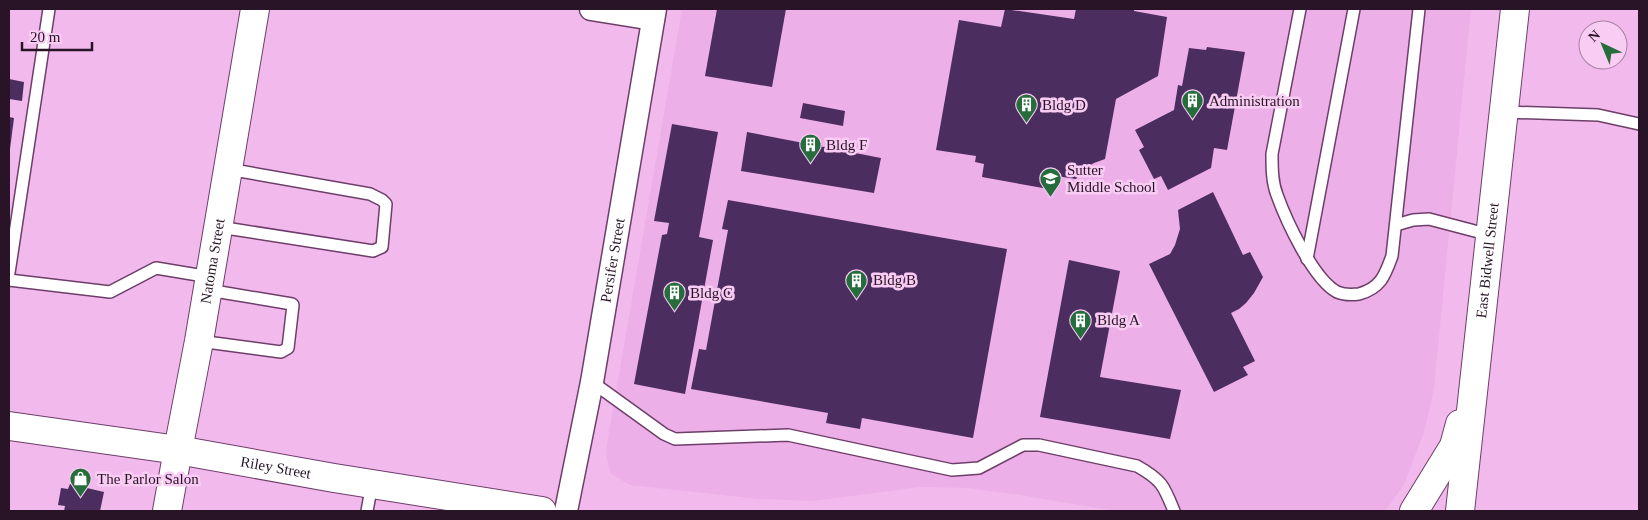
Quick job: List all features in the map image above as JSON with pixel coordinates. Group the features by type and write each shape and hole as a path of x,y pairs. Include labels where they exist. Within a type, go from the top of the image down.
{"main road":[{"name":"Natoma Street","path":"167,511 200,340 256,9"},
{"name":"East Bidwell Street","path":"1460,511 1515,9"},
{"path":"1414,511 1454,446 1475,370"},
{"name":"Riley Street","path":"9,426 178,450 542,511"},
{"path":"1464,478 1475,511"}],"street":[{"path":"591,9 654,14"},
{"name":"Persifer Street","path":"566,511 592,382 654,14"}],"lane":[{"path":"9,273 49,9"},
{"path":"1300,9 1272,154 1272,173 1276,194 1307,259 1324,281 1337,292 1350,296 1368,291 1384,278 1392,256 1419,9"},
{"path":"1307,259 1354,9"},
{"path":"1505,112 1598,115 1639,124"},
{"path":"219,227 373,251 382,247 386,204 370,194 228,169"},
{"path":"1396,225 1413,220 1429,219 1490,235"},
{"path":"9,280 110,292 156,268 209,284 292,304 288,348 281,352 200,340"},
{"path":"592,382 664,434 675,439 788,435 952,470 979,468 1022,445 1038,445 1137,466 1150,473 1164,486 1174,511"},
{"path":"367,511 372,484"}],"shaded area":[{"name":"Sutter Middle School","path":"682,9 1471,9 1434,388 1425,429 1404,485 1385,511 1115,511 968,488 920,487 813,501 759,499 630,485 611,474 606,455 607,444"}],"building":[{"path":"717,9 786,9 772,87 705,76"},
{"name":"Bldg D","path":"1005,9 1074,19 1076,9 1134,9 1134,11 1167,17 1158,76 1116,99 1105,159 1084,169 1076,179 1057,176 1054,190 982,177 984,164 975,162 976,156 936,150 959,20 1001,27"},
{"name":"Administration","path":"1207,47 1245,52 1227,150 1214,148 1211,168 1168,190 1161,176 1154,179 1139,150 1144,147 1135,130 1174,110 1178,85 1182,86 1189,48 1206,50"},
{"path":"9,79 24,82 22,101 9,99"},
{"path":"803,103 845,111 843,126 800,118"},
{"path":"9,117 14,118 10,149 9,149"},
{"name":"Bldg C","path":"672,124 718,132 699,237 713,240 685,394 634,384 662,235 667,234 669,223 654,221"},
{"name":"Bldg F","path":"747,132 881,158 874,193 741,171"},
{"name":"Bldg A","path":"1213,192 1243,255 1250,252 1263,277 1246,303 1231,313 1255,361 1243,367 1248,375 1214,392 1149,264 1170,254 1175,245 1180,229 1178,210"},
{"name":"Bldg B","path":"728,200 1007,249 973,438 862,418 860,429 826,423 828,413 691,389 699,349 706,350 728,230 722,229"},
{"name":"Bldg A","path":"1069,260 1120,271 1100,377 1181,390 1170,439 1040,417"},
{"name":"The Parlor Salon","path":"70,484 104,492 100,511 64,511 65,506 58,505 61,488 68,489"}],"place":[{"name":"Administration","path":"1193,120"},
{"name":"Bldg D","path":"1026,124"},
{"name":"Bldg F","path":"810,164"},
{"name":"Sutter Middle School","path":"1051,198"},
{"name":"Bldg B","path":"857,299"},
{"name":"Bldg C","path":"674,312"},
{"name":"Bldg A","path":"1081,339"},
{"name":"The Parlor Salon","path":"81,498"}]}
